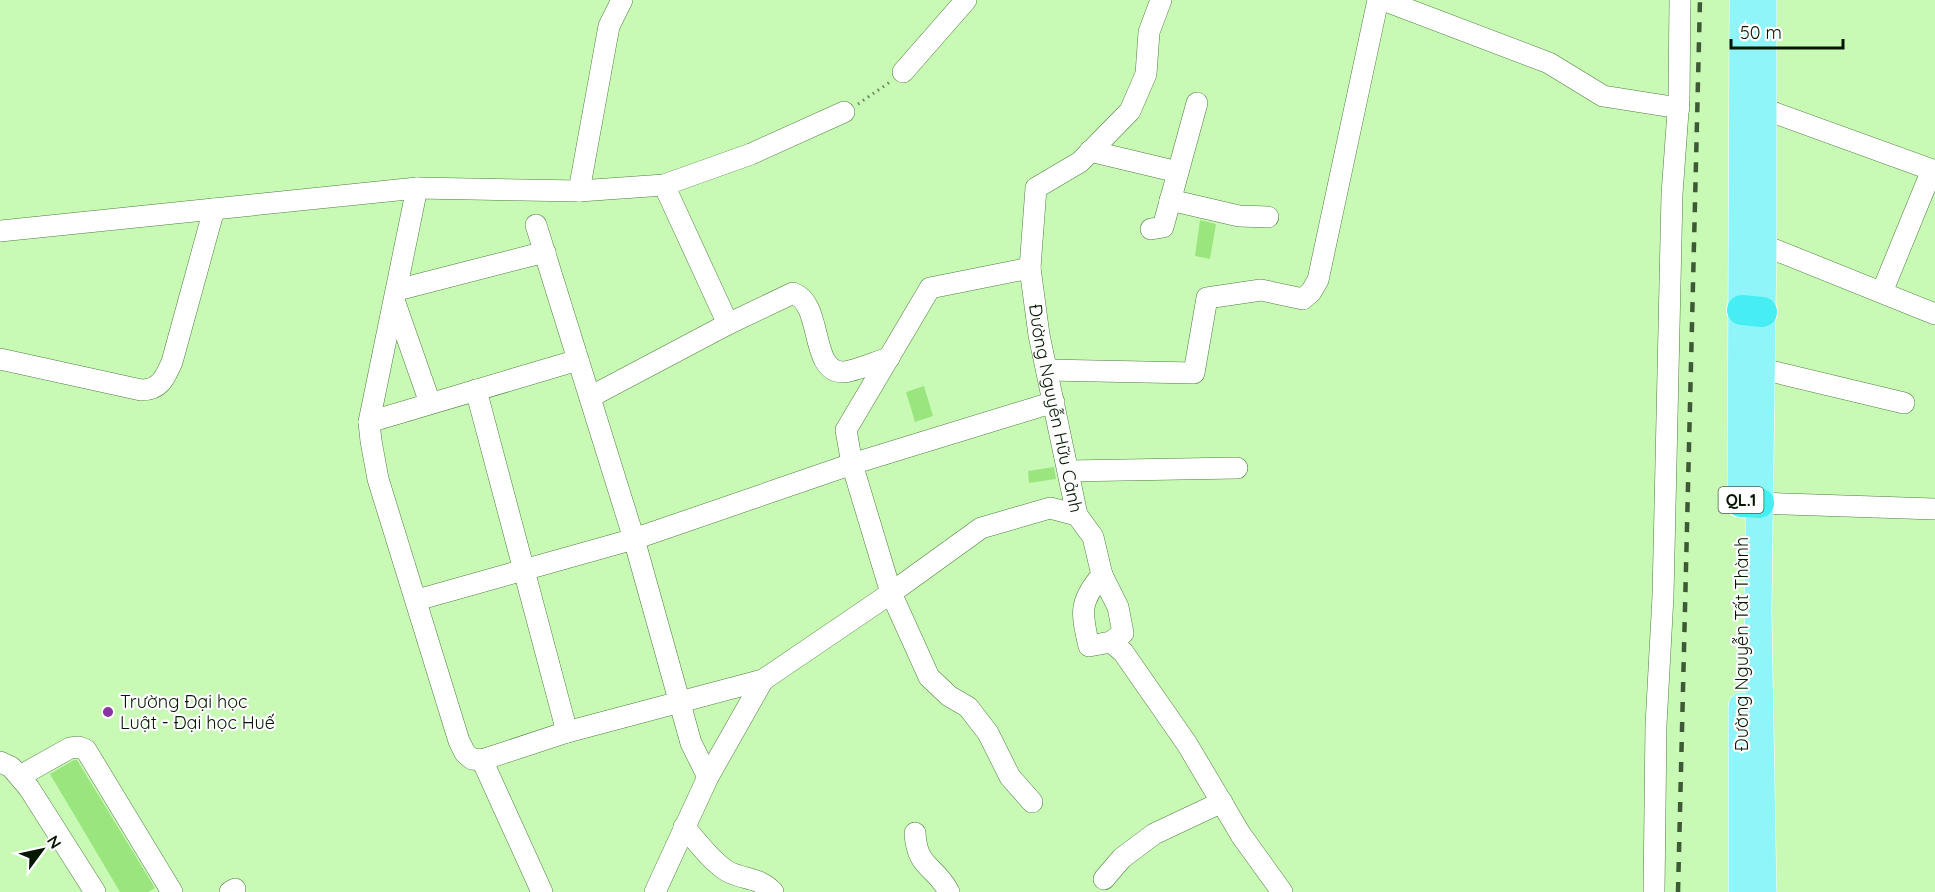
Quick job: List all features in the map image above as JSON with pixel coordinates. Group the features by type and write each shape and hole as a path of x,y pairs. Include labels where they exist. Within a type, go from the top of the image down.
{"main road":[{"name":"QL.1","path":"1743,0 1754,109"},
{"name":"QL.1","path":"1754,109 1763,0"},
{"name":"Đường Nguyễn Tất Thành","path":"1754,109 1763,245 1752,311 1762,369 1750,502 1758,611 1763,892"},
{"name":"Đường Nguyễn Tất Thành","path":"1742,892 1750,502 1754,109"}],"street":[{"path":"579,191 609,26 622,0"},
{"path":"903,72 966,0"},
{"name":"Đường Nguyễn Hữu Cảnh","path":"655,892 708,777 763,680 891,593 981,528 1050,508 1077,515 1039,335 1030,268 1036,188 1080,162 1130,111 1146,74 1149,32 1161,0"},
{"path":"1047,370 1194,373 1207,298 1261,290 1303,299 1311,292 1318,280 1381,0 1549,63 1603,96 1679,108"},
{"path":"1654,892 1656,725 1663,596 1672,194 1679,108 1680,0"},
{"path":"1151,229 1163,227 1197,103"},
{"path":"1754,109 1933,171 1882,292"},
{"path":"0,231 417,188 579,191 664,185 751,154 844,112"},
{"path":"1090,151 1179,172"},
{"path":"664,185 728,324"},
{"path":"417,188 369,422 378,479 459,741 465,753 472,759 482,760 567,732 763,680"},
{"path":"1170,200 1239,216 1268,217"},
{"path":"0,359 141,390 150,390 159,386 165,379 172,362 214,209"},
{"path":"536,225 634,538 691,743 708,777"},
{"path":"1763,245 1935,314"},
{"path":"396,296 545,252"},
{"path":"1030,268 930,288 846,430 852,464 891,593 929,677 949,696 968,707 988,733 1010,777 1032,802"},
{"path":"590,397 728,324 794,293 801,296 809,307 822,357 833,369 843,372 889,358"},
{"path":"396,296 430,403"},
{"path":"369,422 578,360"},
{"path":"1762,369 1904,403"},
{"path":"476,390 567,732"},
{"path":"417,600 634,538 852,464 1054,402"},
{"path":"1068,471 1237,468"},
{"path":"1750,502 1935,509"},
{"path":"1077,515 1093,537 1102,575 1118,607 1123,633 1111,642 1089,646 1082,616 1088,591 1102,575"},
{"path":"1111,642 1123,652 1187,744 1241,835 1282,892"},
{"path":"20,776 70,748 79,747 86,750 172,892"},
{"path":"482,760 542,892"},
{"path":"0,762 11,767 29,788 95,892"},
{"path":"1104,879 1122,858 1154,834 1222,802"},
{"path":"684,828 724,869 758,880 773,892"},
{"path":"915,833 918,854 943,881 949,892"}],"path":[{"path":"844,112 873,95 903,72"}],"building":[{"path":"1200,220 1216,224 1210,259 1195,256"},
{"path":"924,386 933,416 915,422 906,392"},
{"path":"1054,467 1056,479 1029,483 1028,471"},
{"path":"77,760 155,888 148,892 120,892 50,774"}],"railway":[{"path":"1678,892 1700,0"}],"place":[{"name":"Trường Đại học Luật - Đại học Huế","path":"108,712"}]}
